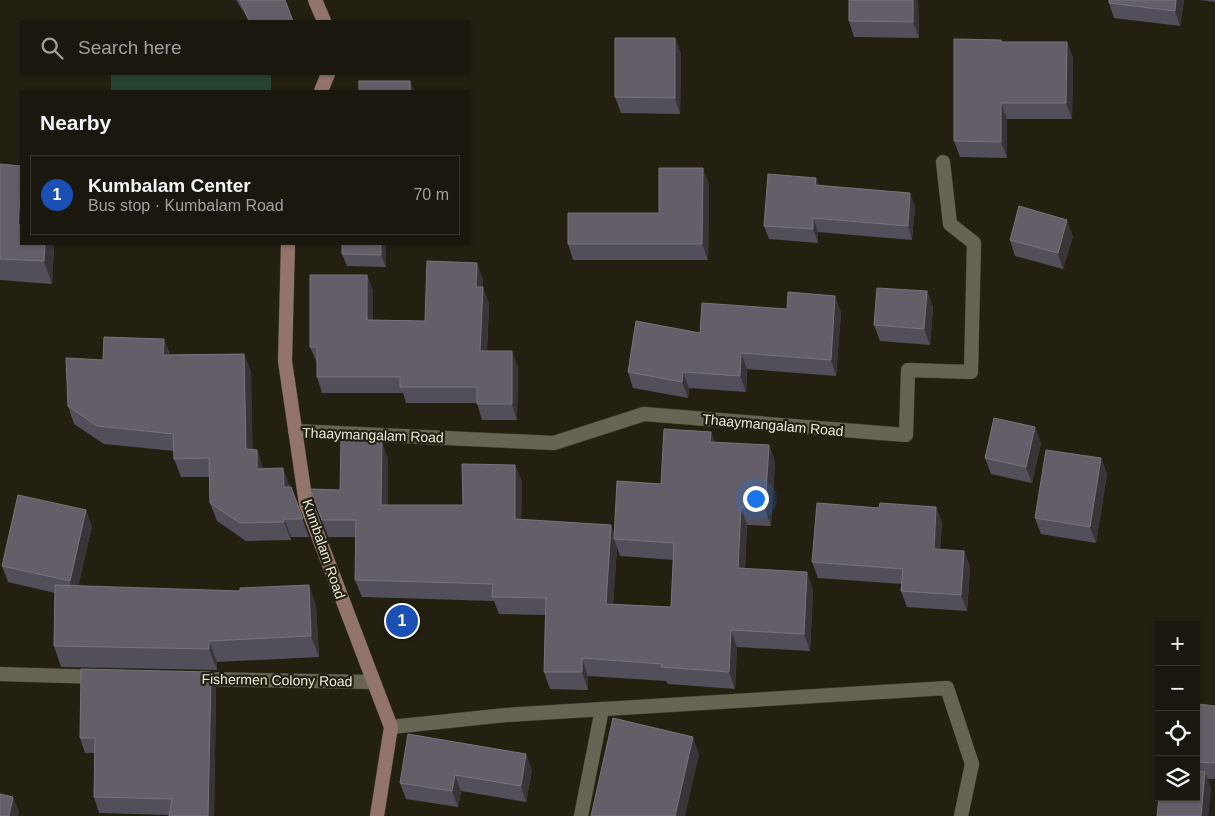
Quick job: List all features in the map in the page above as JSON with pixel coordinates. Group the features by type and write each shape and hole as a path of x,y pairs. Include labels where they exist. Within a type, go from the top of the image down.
{"main road":[{"path":"314,0 324,20"},
{"path":"322,90 328,75"},
{"name":"Kumbalam Road","path":"288,245 285,361 306,504 391,727"},
{"path":"377,816 391,727"}],"street":[{"name":"Thaaymangalam Road","path":"295,431 554,443 644,414 906,435 908,370 971,372 974,243 950,224 943,162"},
{"path":"0,674 110,677"},
{"name":"Fishermen Colony Road","path":"178,678 373,682"},
{"path":"391,727 506,715 947,688 972,764 961,816"},
{"path":"581,816 602,709"}],"green space":[{"path":"111,75 271,75 271,90 111,90"}],"building":[{"path":"240,0 285,0 293,20 249,20"},
{"path":"849,0 913,0 913,22 849,21"},
{"path":"1109,0 1176,0 1175,11 1109,3"},
{"path":"615,38 675,38 675,98 615,97"},
{"path":"954,39 1001,40 1001,42 1067,42 1066,103 1001,103 1001,142 954,141"},
{"path":"359,81 410,81 410,90 359,90"},
{"path":"0,164 20,166 18,225 20,225 20,245 45,245 44,261 0,259"},
{"path":"659,168 703,168 702,244 568,244 568,213 659,213"},
{"path":"768,174 816,178 815,185 910,193 908,226 813,218 813,229 764,226"},
{"path":"1019,206 1067,220 1058,253 1010,240"},
{"path":"342,245 381,245 381,255 342,254"},
{"path":"427,261 477,263 476,287 483,287 480,351 512,351 512,404 477,404 477,387 400,387 400,377 317,377 317,347 310,347 310,275 367,275 367,320 425,321"},
{"path":"877,288 927,291 924,329 874,325"},
{"path":"788,292 835,296 831,360 741,353 740,376 683,372 682,382 628,372 636,321 700,333 702,303 787,309"},
{"path":"104,337 164,339 163,355 244,354 246,449 257,450 257,469 283,468 284,487 291,487 303,519 284,519 284,522 240,523 210,503 209,458 174,459 173,434 97,426 68,406 66,358 103,360"},
{"path":"994,418 1035,427 1026,467 985,458"},
{"path":"664,429 711,432 710,442 769,445 765,509 741,507 738,568 807,572 804,634 731,630 729,672 661,667 662,664 582,658 582,672 544,672 546,598 492,597 493,584 355,580 356,520 322,520 310,489 340,490 341,441 382,442 381,505 463,505 462,464 515,465 515,519 611,525 606,604 671,607 674,543 614,539 617,481 661,484"},
{"path":"1046,450 1101,458 1090,527 1035,518"},
{"path":"18,495 86,510 70,581 2,566"},
{"path":"817,503 879,508 880,503 936,507 934,549 964,551 961,595 901,591 903,569 812,562"},
{"path":"55,585 240,591 240,588 309,585 311,636 209,641 209,649 54,646"},
{"path":"81,669 211,672 208,816 169,816 172,799 94,797 95,738 80,738"},
{"path":"1200,704 1215,706 1215,763 1200,762"},
{"path":"613,718 693,737 675,816 591,816"},
{"path":"408,734 526,754 521,786 455,775 452,791 400,783"},
{"path":"1200,771 1205,772 1201,816 1157,816 1159,801 1200,801"},
{"path":"0,794 13,797 9,816 0,816"}],"place":[{"name":"Kumbalam Center","path":"402,621"}]}
